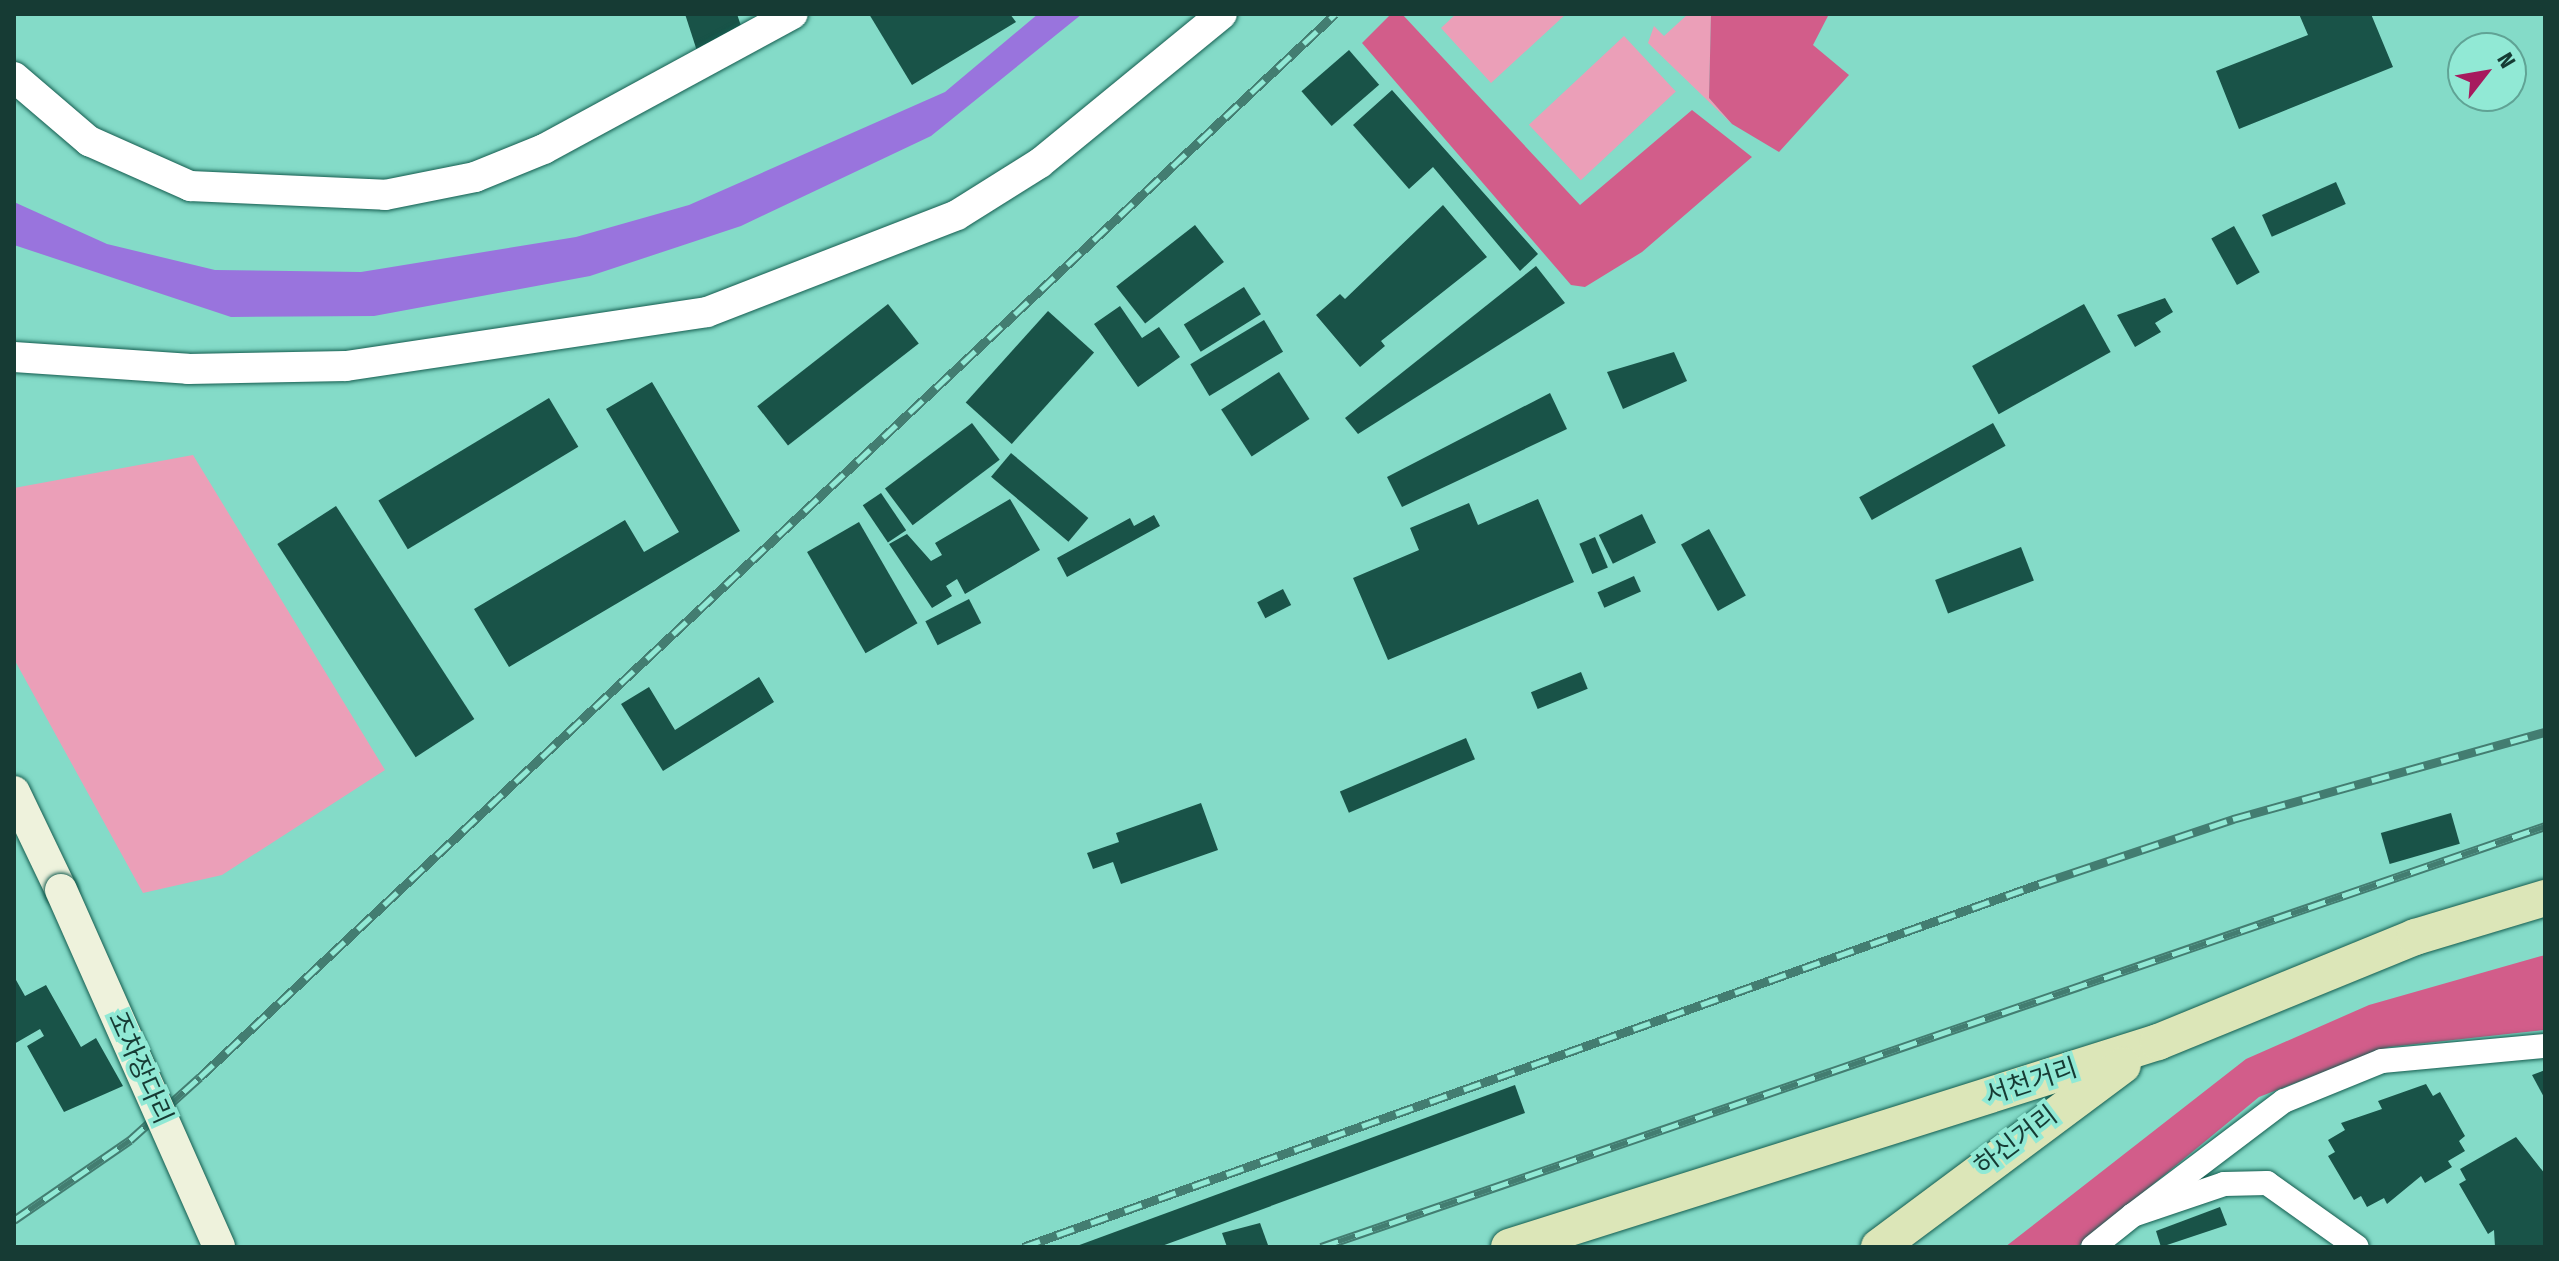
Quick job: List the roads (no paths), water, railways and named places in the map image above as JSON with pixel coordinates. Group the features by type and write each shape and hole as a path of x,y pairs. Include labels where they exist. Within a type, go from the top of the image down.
{"main road":[{"name":"조차장다리","path":"14,792 61,890 219,1247"},
{"name":"서천거리","path":"1509,1247 2158,1042 2415,937 2545,898"},
{"name":"하신거리","path":"1879,1247 2158,1042"}],"street":[{"path":"14,77 89,141 190,186 385,195 475,177 544,149 793,14"},
{"path":"14,357 188,369 346,366 707,312 957,215 1040,163 1222,14"},
{"path":"2093,1247 2284,1101 2382,1061 2545,1046"},
{"path":"2133,1215 2224,1184 2267,1183 2357,1247"}],"railway":[{"path":"14,1220 130,1140 200,1077 1335,14"},
{"path":"1023,1247 2039,884 2233,819 2545,732"},
{"path":"1321,1247 2545,826"}]}
